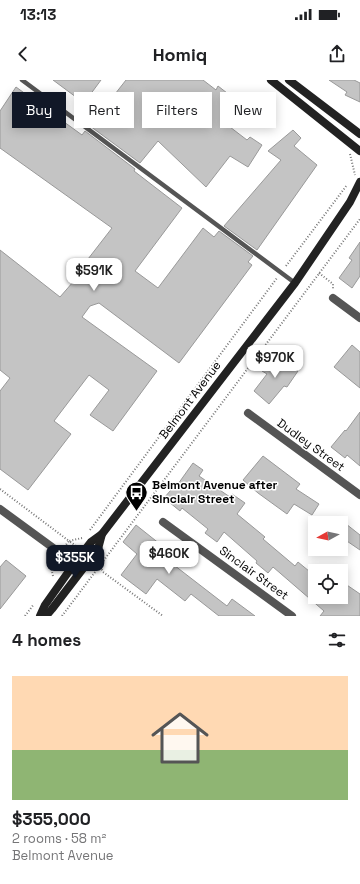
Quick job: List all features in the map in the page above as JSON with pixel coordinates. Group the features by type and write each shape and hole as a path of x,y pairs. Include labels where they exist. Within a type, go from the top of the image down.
{"main road":[{"path":"271,80 360,151"},
{"path":"289,80 360,134"},
{"name":"Belmont Avenue","path":"40,616 45,606 74,564 91,542 102,534 295,283 350,202 360,182"},
{"name":"Belmont Avenue","path":"350,202 360,197"},
{"name":"Belmont Avenue","path":"46,616 98,549 102,534"}],"street":[{"path":"333,298 360,318"},
{"name":"Dudley Street","path":"248,413 360,495"},
{"path":"0,509 82,569"},
{"name":"Sinclair Street","path":"163,522 292,616"}],"lane":[{"path":"22,80 295,283"}],"path":[{"path":"62,616 360,219"},
{"path":"319,273 333,284 333,298"}],"building":[{"path":"53,80 101,80 92,92 74,92 74,96"},
{"path":"126,80 203,80 216,90 218,86 226,92 220,92 220,128 231,128 247,140 250,137 262,145 248,167 230,156 206,187 158,141 140,163 93,128 134,128 134,92 117,92"},
{"path":"329,80 354,80 360,83 360,102 345,95 347,92"},
{"path":"16,87 23,92 13,92"},
{"path":"12,93 12,128 66,128 66,123 82,135 85,131 135,169 134,171 182,208 135,271 158,288 203,228 214,237 219,231 253,256 248,262 252,265 179,363 99,303 90,306 82,317 157,371 113,431 90,415 109,390 89,375 54,421 71,434 28,490 0,469 0,391 10,378 0,370 0,250 60,297 73,282 71,281 112,228 0,148 0,111"},
{"path":"293,130 301,138 294,146 317,165 257,250 224,226 281,160 268,151"},
{"path":"360,242 360,276 352,288 339,278 352,260 349,258"},
{"path":"352,345 360,352 360,388 334,367"},
{"path":"273,355 298,371 287,387 284,386 269,404 254,391 267,374 262,371"},
{"path":"360,412 360,466 347,455 345,458 331,447 345,430 346,431"},
{"path":"263,456 300,484 296,489 319,504 312,515 294,504 287,514 243,480"},
{"path":"193,463 203,470 199,476 230,497 232,494 245,503 237,514 265,537 263,539 295,566 298,562 308,570 308,597 273,567 268,573 256,563 257,561 224,532 217,542 205,533 208,529 182,508 180,511 164,498 177,483 178,484"},
{"path":"136,525 175,556 170,562 227,606 232,599 255,616 219,616 191,594 185,601 157,579 146,594 121,575 137,554 123,542"},
{"path":"348,526 360,535 360,550 348,542"},
{"path":"6,560 26,576 0,609 0,567"},
{"path":"348,586 360,594 360,616 320,616 324,611 316,604 348,604"}],"place":[{"name":"Belmont Avenue after Sinclair Street","path":"137,512"}]}
